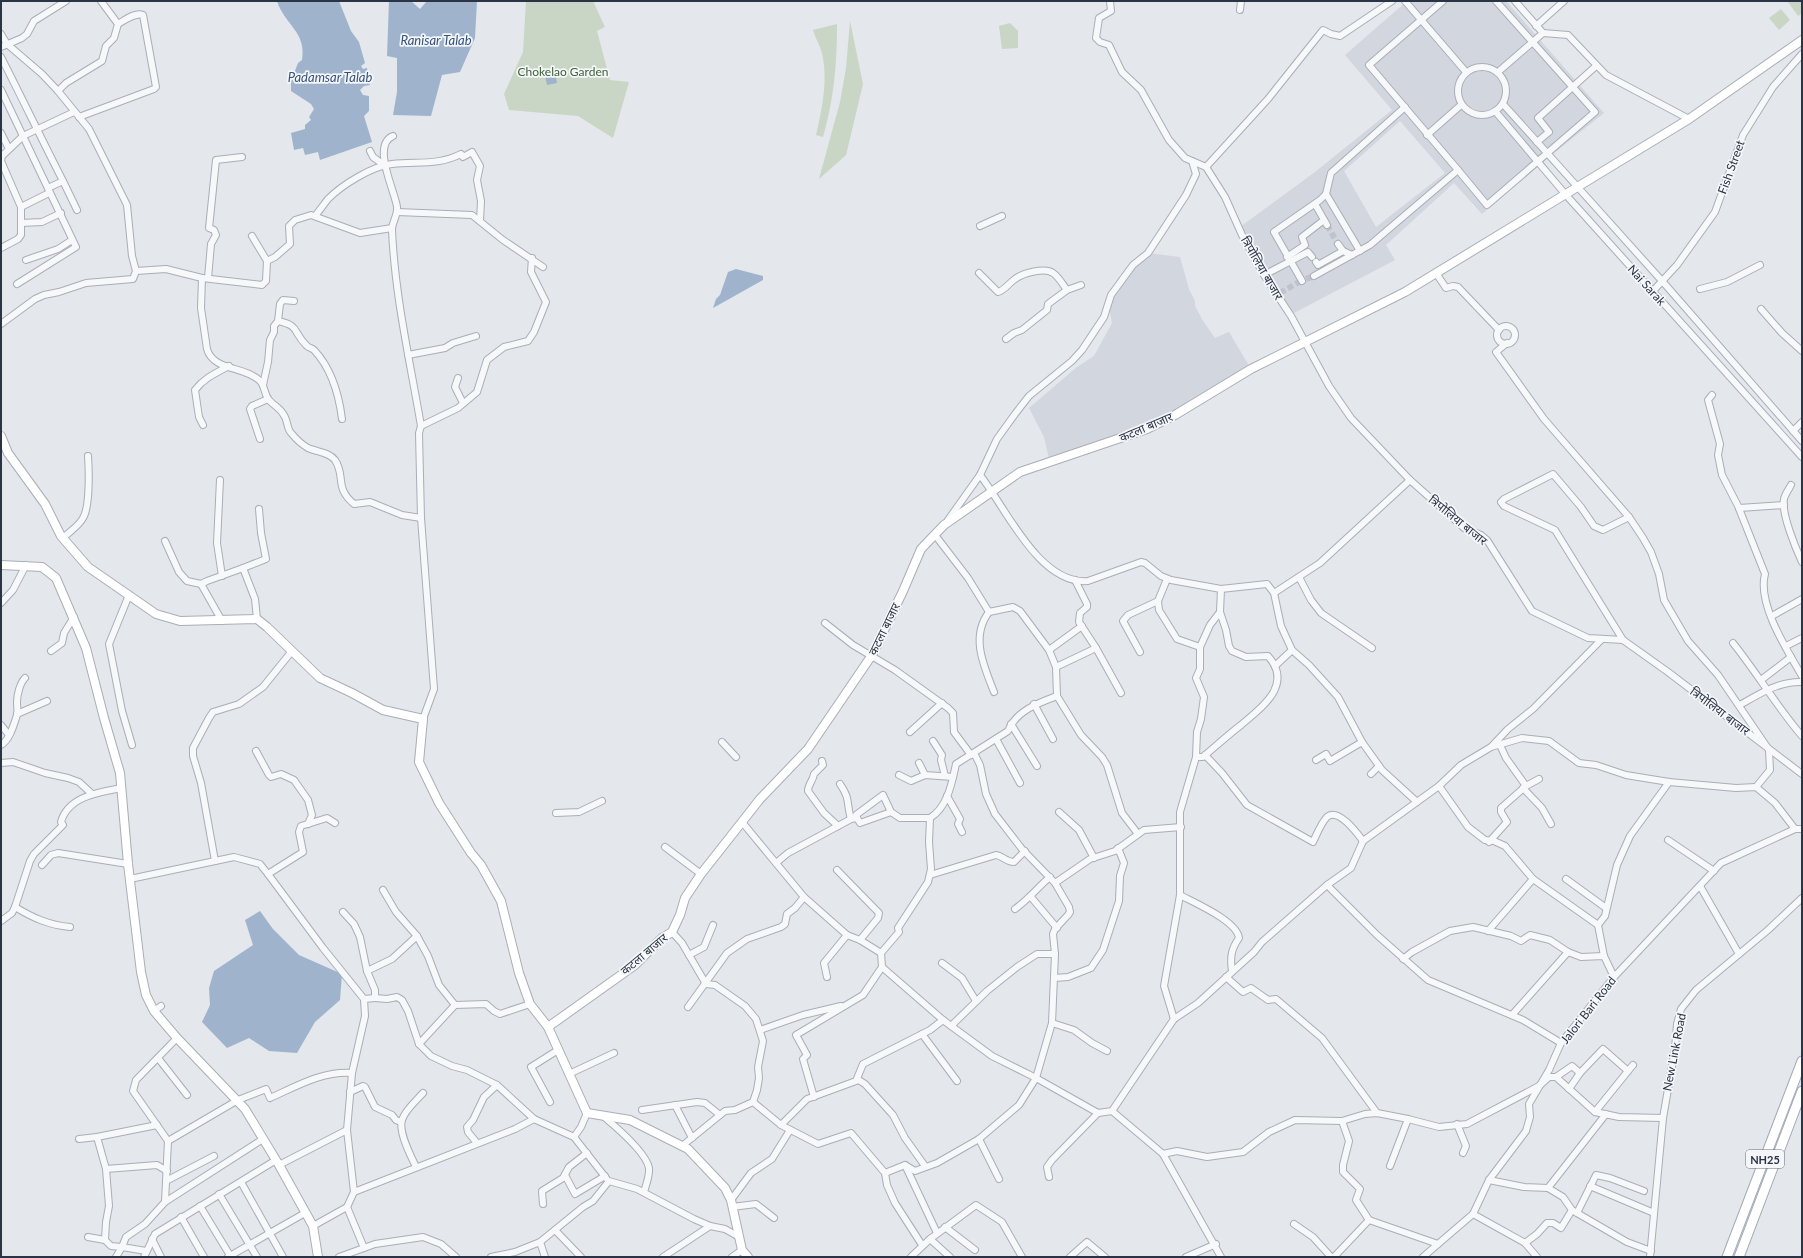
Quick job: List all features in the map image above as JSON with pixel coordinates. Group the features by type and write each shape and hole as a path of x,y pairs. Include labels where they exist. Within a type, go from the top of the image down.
{"main road":[{"name":"NH25","path":"1727,1257 1802,1061"},
{"name":"NH25","path":"1739,1257 1802,1091"}],"street":[{"path":"4,46 22,38 27,34 34,21 66,1"},
{"path":"101,1 118,24"},
{"path":"1110,1 1111,11 1099,18 1096,38 1100,42 1109,45 1120,68 1142,90 1169,140 1185,158 1206,167 1268,99 1323,30 1340,36 1392,1"},
{"path":"1240,10 1241,1"},
{"path":"1405,1 1466,72"},
{"path":"1443,1 1369,65 1487,205 1595,112 1496,1"},
{"path":"1514,1 1543,33 1568,35 1606,75 1689,118"},
{"path":"1536,26 1564,1"},
{"path":"58,91 66,83 102,61 106,46 114,38 118,24 139,13 143,15 156,87 79,117"},
{"path":"1498,72 1543,33"},
{"path":"1,34 4,46 42,74 89,129 127,205 132,241 132,256 136,270 133,279 86,283 59,292 44,295 35,299 1,324"},
{"name":"कटला बाजार","path":"548,1027 635,965 662,938 672,932 685,898 701,874 760,799 808,749 872,655 903,591 921,549 944,525 994,492 1020,472 1140,431 1164,420 1193,405 1251,370 1405,292 1578,188 1689,118 1802,40"},
{"name":"Fish Street","path":"1653,291 1663,282 1677,265 1715,212 1743,135 1773,87 1802,54"},
{"path":"1,57 27,106 37,130 77,210"},
{"path":"1486,66 1498,72 1503,77 1507,91 1503,104 1496,111 1487,115 1480,115 1466,110 1461,105 1457,91 1458,84 1466,72 1472,68 1486,66"},
{"path":"1536,142 1549,132 1538,118 1596,66"},
{"path":"1,90 48,191 61,213 76,248 17,284"},
{"path":"1503,104 1663,282 1802,441"},
{"path":"1427,135 1461,105"},
{"path":"1302,281 1288,259 1274,232 1315,204 1326,194 1331,173 1405,107"},
{"name":"Nai Sarak","path":"1496,111 1566,195 1802,457"},
{"path":"1,248 18,239 21,233 21,208 1,161 2,156 22,136 74,112"},
{"path":"1,133 9,149"},
{"path":"393,136 388,138 385,145 384,165 395,199 397,212 392,228 400,317 421,426 419,433 421,518 434,689 423,719 419,762 439,803 471,853 481,865 501,900 519,973 530,1004 548,1027 587,1113 581,1127 574,1137"},
{"path":"370,151 373,157 384,165"},
{"path":"315,216 328,200 342,188 359,177 384,165 429,164 461,154 462,157 472,152 480,166 476,180 481,201 480,221"},
{"path":"242,157 216,160 213,202 208,224 209,228 214,230 216,235 211,244 201,308 208,354 213,360 246,372 259,380 263,385 268,399 280,409 291,434 307,447 332,456 336,461 340,471 340,482 342,488 354,504 370,502 402,515 421,518"},
{"path":"944,525 980,475 997,439 1025,401 1072,361 1082,350 1104,317 1111,294 1133,265 1148,252 1186,194 1196,174 1192,161"},
{"name":"त्रिपोलिया बाजार","path":"1206,167 1225,197 1242,235 1264,275 1279,294 1342,406 1351,418 1410,480 1464,528 1481,535 1487,540 1532,611 1588,638 1611,638 1623,640 1674,676 1802,774"},
{"path":"1314,276 1370,245 1458,170"},
{"path":"21,208 63,181"},
{"path":"1326,194 1360,251"},
{"path":"1315,204 1326,222 1302,237 1305,245 1318,265 1342,251"},
{"path":"397,212 471,214 503,240 532,258 543,267"},
{"path":"21,223 42,222 61,213"},
{"path":"267,261 275,257 290,244 289,226 295,220 311,215 360,233 392,228"},
{"path":"980,226 1002,216"},
{"path":"136,270 166,269 205,278 262,285 266,281 267,261 252,236"},
{"path":"26,260 58,249 72,240"},
{"path":"1338,244 1342,251 1352,255"},
{"path":"1264,275 1288,259 1305,245"},
{"path":"1288,259 1312,257"},
{"path":"421,426 441,418 458,408 477,392 487,360 504,347 528,341 534,332 546,302 531,272 532,258"},
{"path":"1700,289 1727,282 1760,265"},
{"path":"979,273 998,292 1004,290 1019,276 1032,271 1050,272 1067,290"},
{"path":"1436,273 1446,288 1453,286 1458,287 1499,330 1498,339 1503,343 1507,343"},
{"path":"1006,339 1014,333 1026,328 1047,310 1047,304 1067,290 1081,285"},
{"path":"263,385 268,362 270,340 274,332 274,326 278,321 280,302 284,300 294,301"},
{"path":"1761,309 1778,329 1802,351"},
{"path":"278,321 292,325 307,346 315,351 328,370 336,390 342,418"},
{"path":"1499,330 1506,326 1514,329 1515,338 1496,352 1544,419 1629,517 1651,552 1659,574 1664,600 1680,628 1688,641 1718,675 1740,705 1769,750 1770,770 1756,787"},
{"path":"408,356 445,348 453,343 476,336"},
{"path":"203,425 199,417 195,390 210,376 229,366"},
{"path":"458,378 454,386 463,403"},
{"path":"1712,395 1708,400 1720,444 1718,455 1722,475 1739,508 1765,574 1762,584 1772,616 1791,657 1802,676"},
{"path":"260,439 250,409 252,406 268,399"},
{"path":"1773,425 1780,417"},
{"path":"1793,431 1802,422"},
{"path":"1,436 4,455 45,504 63,538 88,567 156,614 180,621 257,619 267,626 320,678 383,710 423,719"},
{"path":"63,538 83,520 86,512 89,477 88,456"},
{"path":"1623,640 1555,530 1504,506 1501,502 1553,474 1581,507 1594,526 1603,530 1629,517"},
{"path":"980,475 994,492 1029,547 1042,561 1057,572 1075,580 1088,581 1141,562 1167,579 1221,589 1267,584 1274,592 1280,626 1292,650 1338,697 1362,742 1379,766 1417,802"},
{"path":"220,480 216,543 222,576"},
{"path":"1274,592 1320,563 1410,480"},
{"path":"1791,485 1784,499 1784,505 1794,546 1802,562"},
{"path":"1739,508 1784,505"},
{"path":"165,541 187,581 201,584 266,559 261,533 259,509"},
{"path":"935,535 968,578 989,612"},
{"path":"1,565 26,565 42,567 56,578 86,648 104,718 118,761 122,788 128,864 141,972 146,995 157,1008 177,1038 246,1109 278,1162 313,1226 316,1256"},
{"path":"1,603 14,590 26,565"},
{"path":"243,568 255,599 257,619"},
{"path":"1299,577 1316,608 1329,619 1372,648"},
{"path":"1167,579 1158,601 1159,610 1175,637 1200,647"},
{"path":"1075,580 1087,604 1087,607 1079,616 1079,622 1096,648 1121,693"},
{"path":"201,584 222,621"},
{"path":"1196,757 1205,755 1270,700 1274,693 1278,679 1275,666 1267,656 1246,657 1232,651 1229,646 1220,612 1221,589"},
{"path":"129,595 109,644 122,711 132,745"},
{"path":"1772,616 1802,599"},
{"path":"1140,652 1123,621 1128,615 1158,601"},
{"path":"994,692 982,661 979,636 983,620 989,612 1013,606 1020,611 1049,650 1056,667 1057,696 1081,735 1102,756 1107,765 1122,814 1138,834"},
{"path":"1174,1019 1164,986 1180,895 1180,812 1196,757 1197,732 1202,720 1204,697 1196,678 1200,669 1200,647 1210,625 1220,612"},
{"path":"51,651 62,643 64,633 74,617"},
{"path":"825,623 853,645 872,655 942,703 953,713 954,732 960,742 980,765 986,794 990,805 1022,849 1025,850 1055,883 1069,907 1070,912 1053,934 1054,978 1052,1023 1036,1078 1019,1105 979,1139 936,1164 925,1166 915,1171 905,1165"},
{"path":"1049,650 1082,626"},
{"path":"1786,646 1802,638"},
{"path":"1112,1112 1174,1019 1198,1004 1254,952 1262,942 1327,885 1351,868 1363,841 1439,786 1461,765 1491,747 1508,729 1538,705 1602,639"},
{"path":"1733,643 1789,721 1802,736"},
{"path":"1056,667 1096,648"},
{"path":"1275,666 1292,650"},
{"path":"215,861 201,783 193,756 193,748 208,718 214,712 239,704 264,687 292,652"},
{"path":"1761,680 1791,657"},
{"path":"1,745 5,743 17,714 17,701 22,681 25,678"},
{"path":"1740,705 1768,690 1790,681 1802,682"},
{"path":"776,863 788,853 854,818 883,795 892,812 900,818 930,818 938,811 947,796 956,764 1008,731 1011,724 1034,704 1057,696"},
{"path":"17,714 47,701"},
{"path":"910,732 942,703"},
{"path":"1034,704 1053,739"},
{"path":"1011,724 1036,766"},
{"path":"1,725 9,735"},
{"path":"1491,747 1522,738 1549,741 1579,763 1596,765 1626,775 1669,782 1736,788 1756,787 1775,803 1795,829"},
{"path":"996,739 1020,783"},
{"path":"933,741 942,755 941,760 945,776"},
{"path":"722,742 736,757"},
{"path":"1316,760 1326,754 1330,761 1362,742"},
{"path":"1500,745 1506,758 1524,787 1542,808 1551,824"},
{"path":"256,751 271,777 280,774 294,780 304,793 312,810 312,815 308,824"},
{"path":"1205,755 1222,773 1247,805 1270,820 1313,842 1325,820 1330,815 1335,815 1347,822 1363,841"},
{"path":"822,761 823,765 814,774 814,780 808,787 808,791 824,813 831,817 838,826"},
{"path":"1,763 13,762 45,773 80,782 92,794"},
{"path":"918,763 925,775"},
{"path":"1371,774 1379,766"},
{"path":"899,775 911,781 925,775 953,777"},
{"path":"1489,842 1507,822 1501,812 1502,808 1524,787 1539,779"},
{"path":"1598,925 1605,916 1618,865 1630,836 1669,782"},
{"path":"840,784 849,800 849,807 854,818 860,823 892,812"},
{"path":"1439,786 1468,827 1489,842 1494,841 1505,846 1533,879 1598,925 1604,956 1614,977"},
{"path":"1,921 12,913 15,908 30,861 34,854 63,826 61,822 64,811 77,801 92,794 122,788"},
{"path":"947,796 960,819 958,824 962,832"},
{"path":"556,813 576,813 602,801"},
{"path":"1059,812 1079,830 1094,858"},
{"path":"268,874 304,852 299,828 327,818 335,823"},
{"path":"814,1097 803,1059 807,1056 796,1035 863,995 882,967 881,953 899,932 898,928 928,882 932,869 929,842 930,818"},
{"path":"742,822 804,897 847,935 860,940 881,953"},
{"path":"1055,883 1082,864 1094,858 1111,854 1144,830 1181,827"},
{"name":"Jalori Bari Road","path":"1423,1257 1473,1214 1489,1180 1526,1130 1530,1117 1529,1104 1549,1070 1561,1043 1614,977 1721,863 1795,829 1802,829"},
{"path":"1668,840 1714,871"},
{"path":"665,847 701,874"},
{"path":"1054,978 1068,977 1091,968 1103,950 1119,901 1120,876 1124,863 1118,848"},
{"path":"930,875 996,856 1002,856 1009,862 1014,862 1025,850"},
{"path":"42,864 50,855 58,853 128,864"},
{"path":"130,879 234,857 260,864 364,999 365,1016 352,1073 347,1130 354,1192 347,1207 313,1226"},
{"path":"837,870 880,913 878,918 860,940"},
{"path":"1015,909 1031,896 1050,877"},
{"path":"1488,931 1533,879"},
{"path":"1566,879 1606,908"},
{"path":"1327,885 1377,935 1428,980 1523,1020 1561,1043"},
{"path":"1700,886 1739,954"},
{"path":"383,890 396,912 417,936 428,956 438,985 455,1005"},
{"path":"1180,895 1225,920 1236,928 1239,938 1232,952 1232,971"},
{"path":"1031,896 1057,928"},
{"path":"688,1007 727,953 747,939 781,928 785,924 787,914 795,908 804,897"},
{"name":"New Link Road","path":"1650,1254 1663,1118 1675,1049 1677,1024 1682,1009 1696,990 1802,898"},
{"path":"15,908 36,919 53,925 70,928"},
{"path":"342,912 354,924 360,937 368,971 375,990 375,998"},
{"path":"689,955 704,947 713,925"},
{"path":"1403,959 1412,952 1450,931 1473,927 1511,936 1521,941 1530,935 1550,940 1568,952 1581,957 1604,956"},
{"path":"672,932 689,955 706,984"},
{"path":"827,977 824,963 847,935"},
{"path":"368,971 392,959 417,936"},
{"path":"1512,1015 1568,952"},
{"path":"951,1026 976,1001 1017,967 1037,954 1054,954"},
{"path":"942,963 962,978 976,1001"},
{"path":"882,967 943,1020 992,1056 1036,1078 1098,1113 1112,1112 1163,1154 1188,1200 1216,1244 1221,1257"},
{"path":"1226,977 1243,992 1251,988 1268,1000 1276,999 1322,1038 1377,1113"},
{"path":"682,1146 725,1111 735,1110 753,1102 758,1090 758,1067 763,1041 756,1019 745,1006 715,985 706,984"},
{"path":"364,999 387,999 397,997 402,1000 408,1011 419,1044 431,1056 452,1066 467,1070 497,1085 534,1119 574,1137 607,1179 644,1192 710,1226 725,1229 739,1237"},
{"path":"419,1044 455,1005 486,1004 500,1014 530,1004"},
{"path":"760,1030 803,1015 847,1005"},
{"path":"781,1125 807,1099 857,1079 863,1064 922,1034 943,1020"},
{"path":"1052,1023 1074,1030 1092,1043 1108,1051"},
{"path":"922,1034 957,1081"},
{"path":"165,1202 168,1141 133,1091 133,1087 136,1080 177,1038"},
{"path":"1569,1089 1580,1073 1603,1049 1628,1071"},
{"path":"550,1102 531,1067 558,1050"},
{"path":"569,1074 614,1052"},
{"path":"158,1058 187,1095"},
{"path":"1595,1112 1633,1065"},
{"path":"1163,1154 1177,1151 1207,1157 1243,1152 1269,1132 1295,1120 1342,1121 1365,1114 1377,1113 1438,1127 1471,1123 1540,1086 1549,1077 1556,1077 1572,1066 1580,1073"},
{"path":"168,1141 238,1100 266,1089 270,1098 324,1074 339,1072 352,1073"},
{"path":"1556,1077 1595,1112 1619,1117 1663,1118"},
{"path":"857,1079 864,1084 893,1115 905,1138 925,1166"},
{"path":"477,1143 468,1132 467,1127 473,1120 484,1097 497,1085"},
{"path":"350,1092 363,1086 365,1087 375,1107 392,1115 396,1120 401,1122"},
{"path":"416,1168 403,1137 401,1122 404,1115 422,1093"},
{"path":"642,1110 696,1102 705,1103 720,1115"},
{"path":"753,1102 781,1125 818,1144 851,1133 885,1172 887,1185 895,1203 922,1245"},
{"path":"675,1105 692,1138"},
{"path":"587,1113 630,1120 688,1148 725,1188 732,1203 742,1250 748,1257"},
{"path":"1050,1177 1047,1167 1052,1160 1098,1113"},
{"path":"1548,1188 1606,1114"},
{"path":"602,1115 625,1135 646,1161 649,1170 644,1192"},
{"path":"354,1192 514,1129 534,1119"},
{"path":"1390,1166 1408,1119"},
{"path":"1342,1121 1349,1141 1343,1169 1346,1176 1359,1187 1360,1192 1356,1200 1369,1220 1438,1244"},
{"path":"1457,1124 1466,1146 1462,1153"},
{"path":"79,1139 97,1137 157,1125"},
{"path":"97,1137 106,1169 109,1206 106,1222 106,1240 111,1246 122,1247 145,1254 155,1234 181,1217 219,1194 278,1162 347,1130"},
{"path":"732,1203 751,1173 772,1159 790,1130"},
{"path":"116,1257 126,1237 145,1224 165,1202 263,1139"},
{"path":"979,1139 999,1179"},
{"path":"543,1204 542,1191 560,1180 571,1165 587,1153"},
{"path":"166,1181 214,1156"},
{"path":"106,1169 157,1165 167,1171"},
{"path":"885,1172 905,1165"},
{"path":"905,1165 937,1234"},
{"path":"1525,1243 1547,1223 1553,1223 1561,1228 1575,1212 1595,1176 1599,1174 1644,1191"},
{"path":"565,1175 575,1194 607,1179"},
{"path":"491,1257 515,1252 540,1242 583,1207 593,1201 607,1179"},
{"path":"1489,1180 1524,1187 1548,1188 1563,1197 1575,1212 1650,1254"},
{"path":"241,1182 283,1257"},
{"path":"1590,1186 1654,1213"},
{"path":"219,1194 257,1257"},
{"path":"732,1203 756,1204 774,1218"},
{"path":"911,1257 922,1245 976,1204 1002,1222 1022,1257"},
{"path":"200,1206 230,1257 305,1213"},
{"path":"347,1207 364,1248"},
{"path":"1473,1214 1525,1243 1537,1257"},
{"path":"181,1217 204,1257"},
{"path":"1334,1257 1369,1220"},
{"path":"1294,1224 1313,1237 1331,1257"},
{"path":"663,1257 710,1226"},
{"path":"945,1227 975,1250"},
{"path":"555,1230 581,1257"},
{"path":"88,1237 106,1240"},
{"path":"339,1257 354,1254 375,1244 423,1238 441,1244 456,1257"},
{"path":"152,1239 161,1257"},
{"path":"930,1239 950,1257"},
{"path":"540,1242 545,1257"},
{"path":"1070,1257 1086,1242 1104,1257"},
{"path":"1186,1257 1216,1244"},
{"path":"732,1257 742,1250"}],"shaded area":[{"path":"1407,1 1506,1 1604,113 1482,214 1454,183 1386,245 1395,260 1292,314 1264,275 1259,258 1240,227 1315,172 1392,110 1345,55","holes":["1400,121 1445,173 1376,227 1344,171"]},
{"path":"1148,253 1180,257 1189,289 1195,301 1195,306 1203,321 1215,338 1229,332 1251,369 1147,429 1050,463 1044,437 1029,408 1077,367 1094,356 1112,323 1108,301 1118,285"}],"green space":[{"name":"Chokelao Garden","path":"526,1 593,1 605,27 597,31 610,80 629,82 613,138 578,116 509,110 504,94 523,52"},
{"path":"1802,1 1802,13 1798,16 1788,2"},
{"path":"1781,9 1790,20 1779,30 1769,18"},
{"path":"850,21 863,84 846,155 819,179 840,102 846,68"},
{"path":"1010,23 1018,31 1018,48 1002,49 999,26"},
{"path":"837,24 834,81 830,109 823,137 816,135 824,93 825,82 823,60 821,50 813,30"}],"water":[{"name":"Padamsar Talab","path":"277,1 339,1 351,31 359,42 365,63 361,66 363,69 367,68 370,85 364,86 360,90 363,95 369,96 369,111 364,116 372,142 320,160 318,152 305,155 303,148 294,150 291,133 305,129 305,125 311,120 309,117 314,109 311,104 291,91 291,81 298,63 302,60 303,50 298,35 280,9"},
{"name":"Ranisar Talab","path":"389,1 411,1 420,9 427,1 477,1 475,38 460,72 442,75 431,116 393,115 397,92 397,58 387,56"},
{"path":"555,70 557,83 547,85 544,72"},
{"path":"736,269 763,276 763,280 713,308 716,299 720,295 728,272"},
{"path":"260,911 273,929 299,955 342,974 340,1000 315,1022 297,1053 269,1051 249,1038 227,1048 202,1022 210,1005 209,988 214,971 253,945 245,920"}],"tunnel":[{"path":"1327,225 1338,244"},
{"path":"1306,279 1314,276"},
{"path":"1280,293 1299,282"}]}
